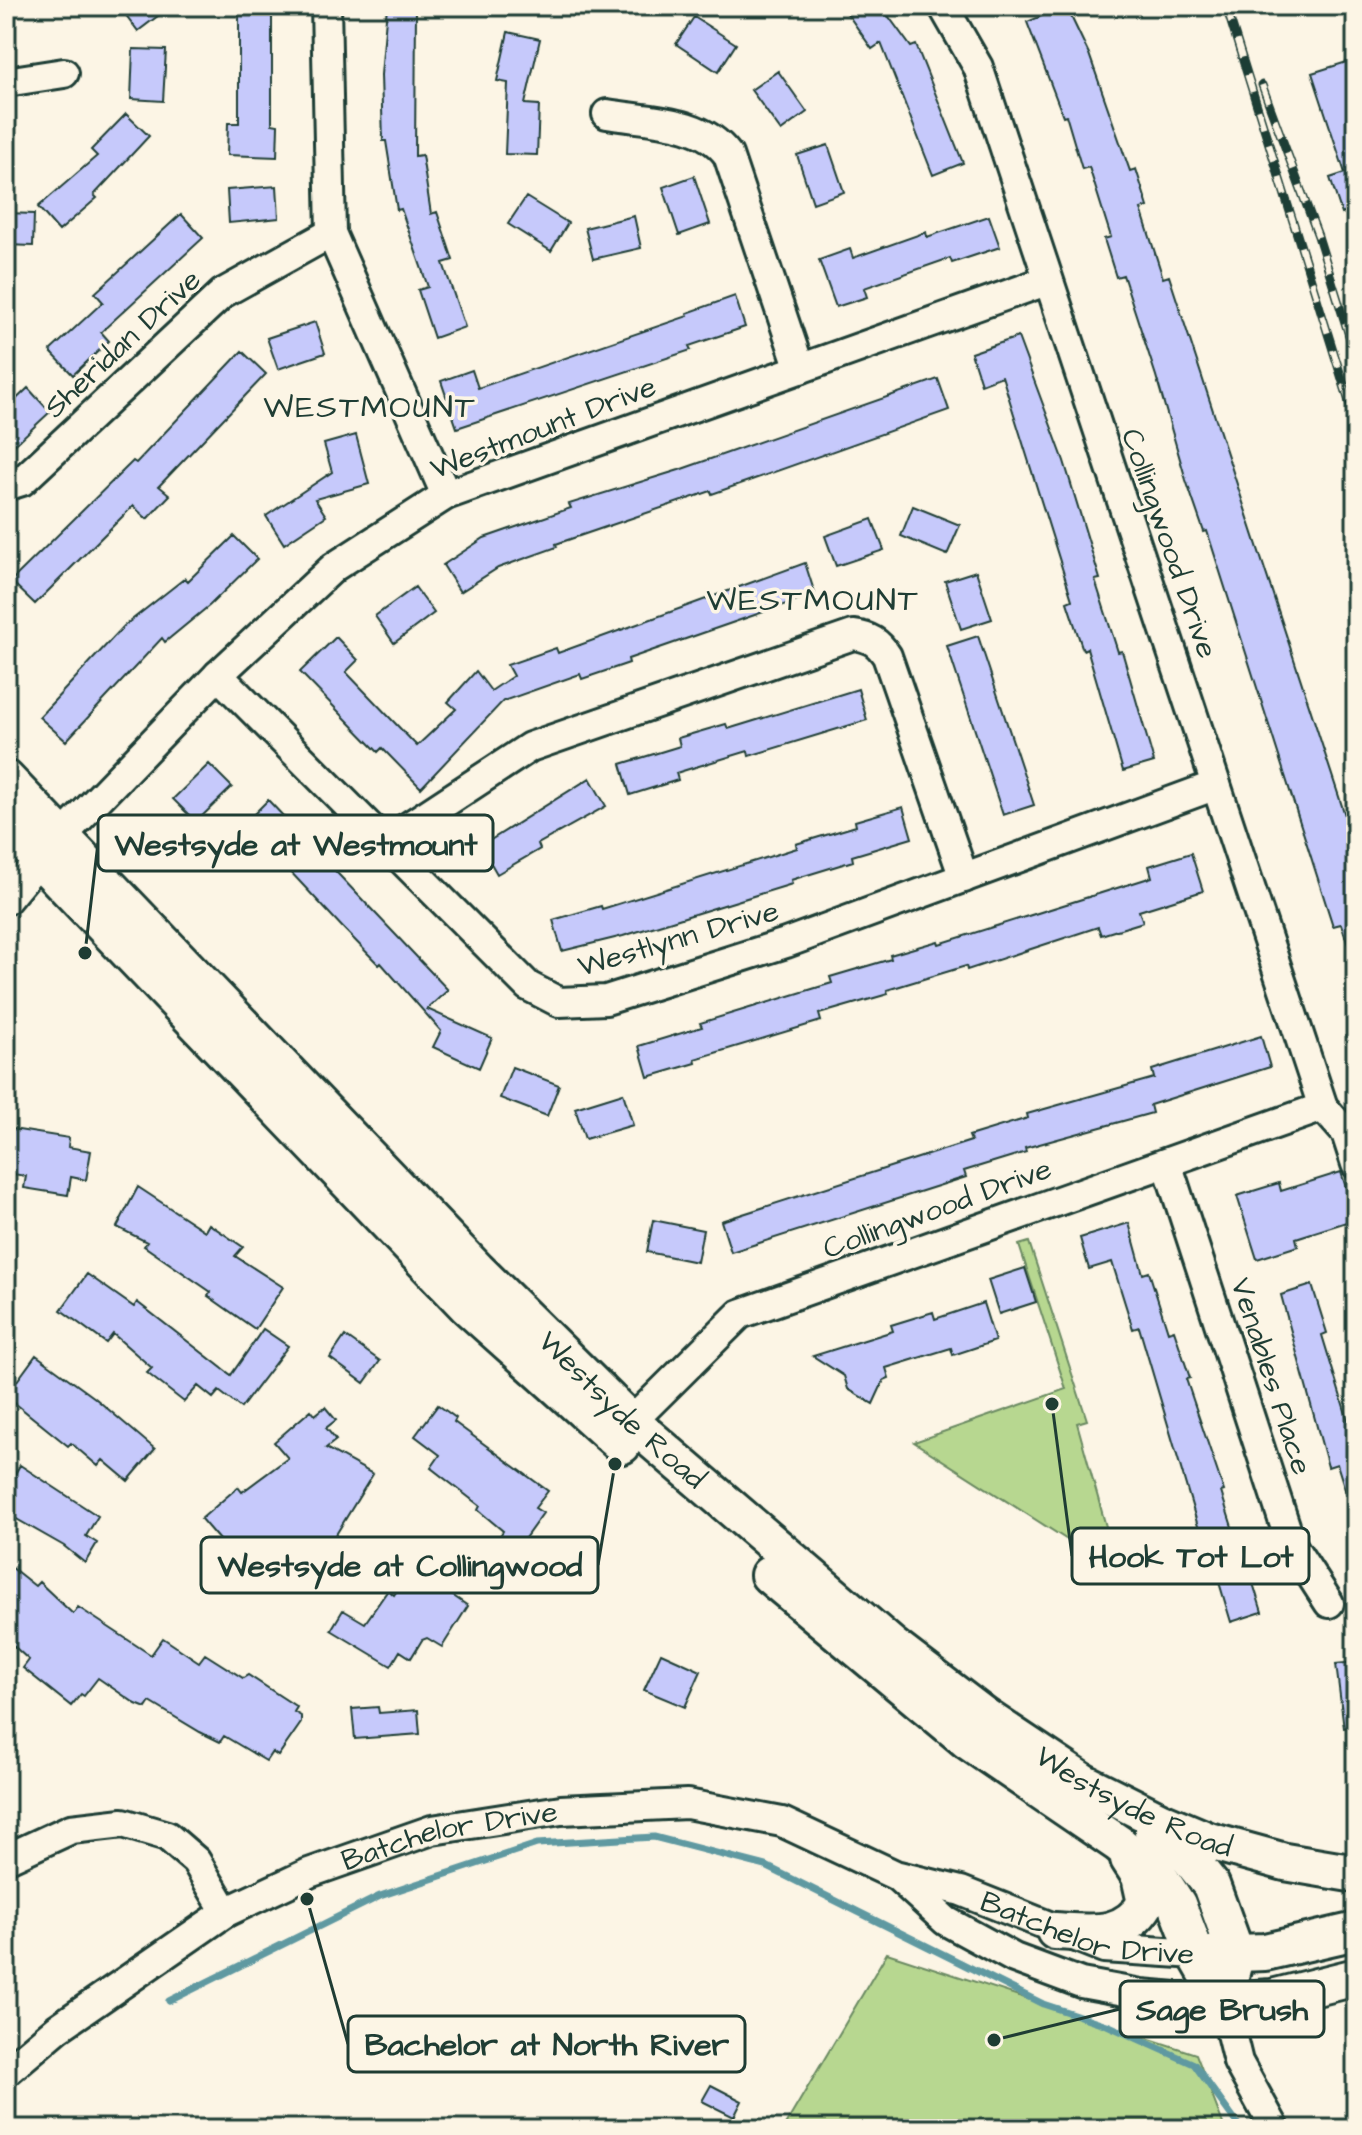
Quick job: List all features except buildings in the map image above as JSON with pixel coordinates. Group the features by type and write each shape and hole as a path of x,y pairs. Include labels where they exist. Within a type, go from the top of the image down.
{"main road":[{"name":"Westsyde Road","path":"6,779 51,848 467,1306 891,1645 984,1716 1083,1782 1209,1841 1285,1862 1356,1874"},
{"name":"Westsyde Road","path":"6,824 51,848"},
{"name":"Westsyde Road","path":"622,1430 783,1587 968,1741 1119,1844 1160,1878 1177,1904 1196,1954 1223,2001"},
{"path":"1083,1782 1187,1855 1211,1885 1236,1954 1223,2001 1272,1998 1356,1977"},
{"path":"1055,1931 1103,1934 1122,1928 1137,1918 1146,1903 1140,1876 1119,1844"},
{"name":"Batchelor Drive","path":"1196,1954 1265,1952 1356,1931"}],"street":[{"path":"326,6 331,233 446,495"},
{"name":"Collingwood Drive","path":"943,6 978,67 1046,281 1323,1107 1346,1133 1356,1164"},
{"path":"6,82 64,73"},
{"path":"607,114 698,130 717,139 728,155 800,369"},
{"name":"Sheridan Drive","path":"6,486 22,481 223,293 331,233"},
{"name":"Westmount Drive","path":"6,900 51,848 218,675 334,567 446,495 1046,281"},
{"path":"382,844 530,747 853,635 867,636 879,644 887,656 964,878"},
{"name":"Westlynn Drive","path":"218,675 382,844 528,986 559,1002 606,1000 696,973 1216,785"},
{"name":"Collingwood Drive","path":"622,1430 740,1314 1323,1107"},
{"name":"Venables Place","path":"1167,1163 1291,1544 1329,1603"},
{"name":"Batchelor Drive","path":"6,2072 58,2028 226,1912 309,1873 432,1830 561,1810 687,1804 782,1822 895,1875 961,1891 1104,1948 1196,1954"},
{"path":"6,1859 71,1829 123,1823 167,1836 196,1861 226,1912"},
{"name":"Batchelor Drive","path":"895,1875 946,1921 1014,1958 1081,1983 1141,1994 1223,2001"},
{"path":"1223,2001 1238,2062 1275,2129"}],"green space":[{"path":"1029,1242 1087,1420 1077,1423 1119,1573 914,1442 1066,1389 1019,1245"},
{"path":"887,1953 1196,2054 1225,2129 783,2129"}],"waterway":[{"path":"169,2001 380,1896 537,1844 654,1837 766,1866 1043,2004 1107,2025 1194,2064 1241,2129"}],"railway":[{"path":"1226,6 1356,424"},
{"path":"1262,85 1318,236 1356,358"}],"place":[{"name":"Westsyde at Westmount","path":"85,953"},
{"name":"Hook Tot Lot","path":"1052,1404"},
{"name":"Westsyde at Collingwood","path":"615,1464"},
{"name":"Bachelor at North River","path":"307,1899"},
{"name":"Sage Brush","path":"994,2040"}],"district":[{"name":"WESTMOUNT","path":"370,406"},
{"name":"WESTMOUNT","path":"813,599"}]}
